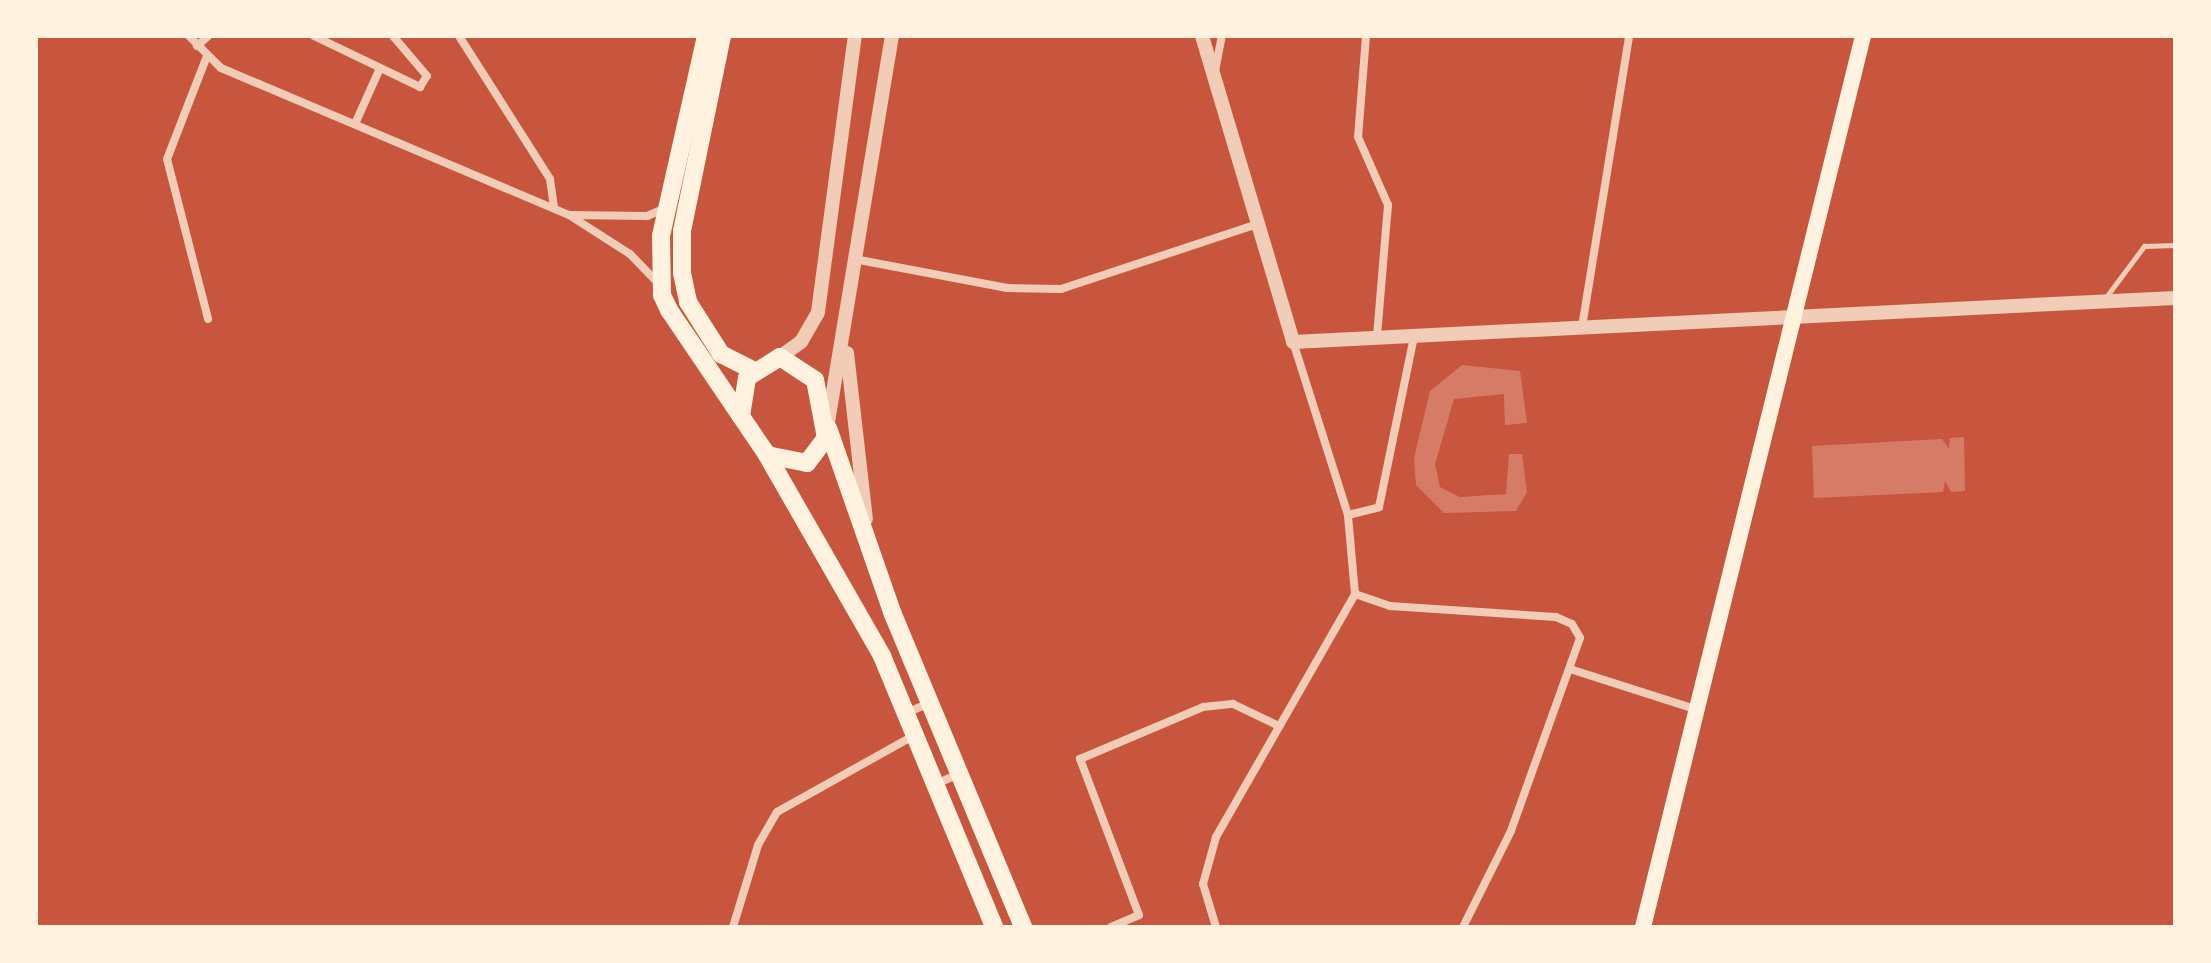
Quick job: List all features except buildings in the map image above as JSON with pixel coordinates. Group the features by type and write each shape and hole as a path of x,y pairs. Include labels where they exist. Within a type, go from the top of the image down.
{"main road":[{"path":"706,36 668,208 661,287 767,455 882,656 994,927"},
{"path":"722,36 682,231 682,273 688,302 721,354 753,370"},
{"path":"1643,927 1699,711 1863,36"},
{"path":"741,417 742,387 753,370 780,357 815,380 828,425 929,703 1023,927"},
{"path":"767,455 807,463 822,450 828,425"}],"street":[{"path":"189,36 207,56 355,124 569,215 630,254 661,287"},
{"path":"197,46 208,36"},
{"path":"314,36 420,87 427,76 393,36"},
{"path":"459,36 550,179 554,208"},
{"path":"780,357 801,342 818,312 855,36"},
{"path":"828,425 892,36"},
{"path":"1202,36 1348,515 1355,594 1207,859 1203,884 1216,927"},
{"path":"1214,76 1222,36"},
{"path":"1366,36 1358,137 1388,205 1377,337"},
{"path":"1582,327 1629,36"},
{"path":"207,56 167,159 208,319"},
{"path":"355,124 380,68"},
{"path":"569,215 647,216 668,208"},
{"path":"854,259 1007,288 1061,289 1258,224"},
{"path":"1293,342 2175,298"},
{"path":"845,317 869,541"},
{"path":"1348,515 1379,507 1414,335"},
{"path":"1355,594 1390,606 1565,619 1580,638 1573,670 1511,831 1463,927"},
{"path":"1573,670 1699,711"},
{"path":"906,713 929,703"},
{"path":"1111,927 1139,915 1080,759 1203,707 1233,704 1279,726"},
{"path":"733,927 758,845 777,812 915,735"},
{"path":"936,784 958,774"}],"lane":[{"path":"2101,304 2144,246 2175,245"}]}
